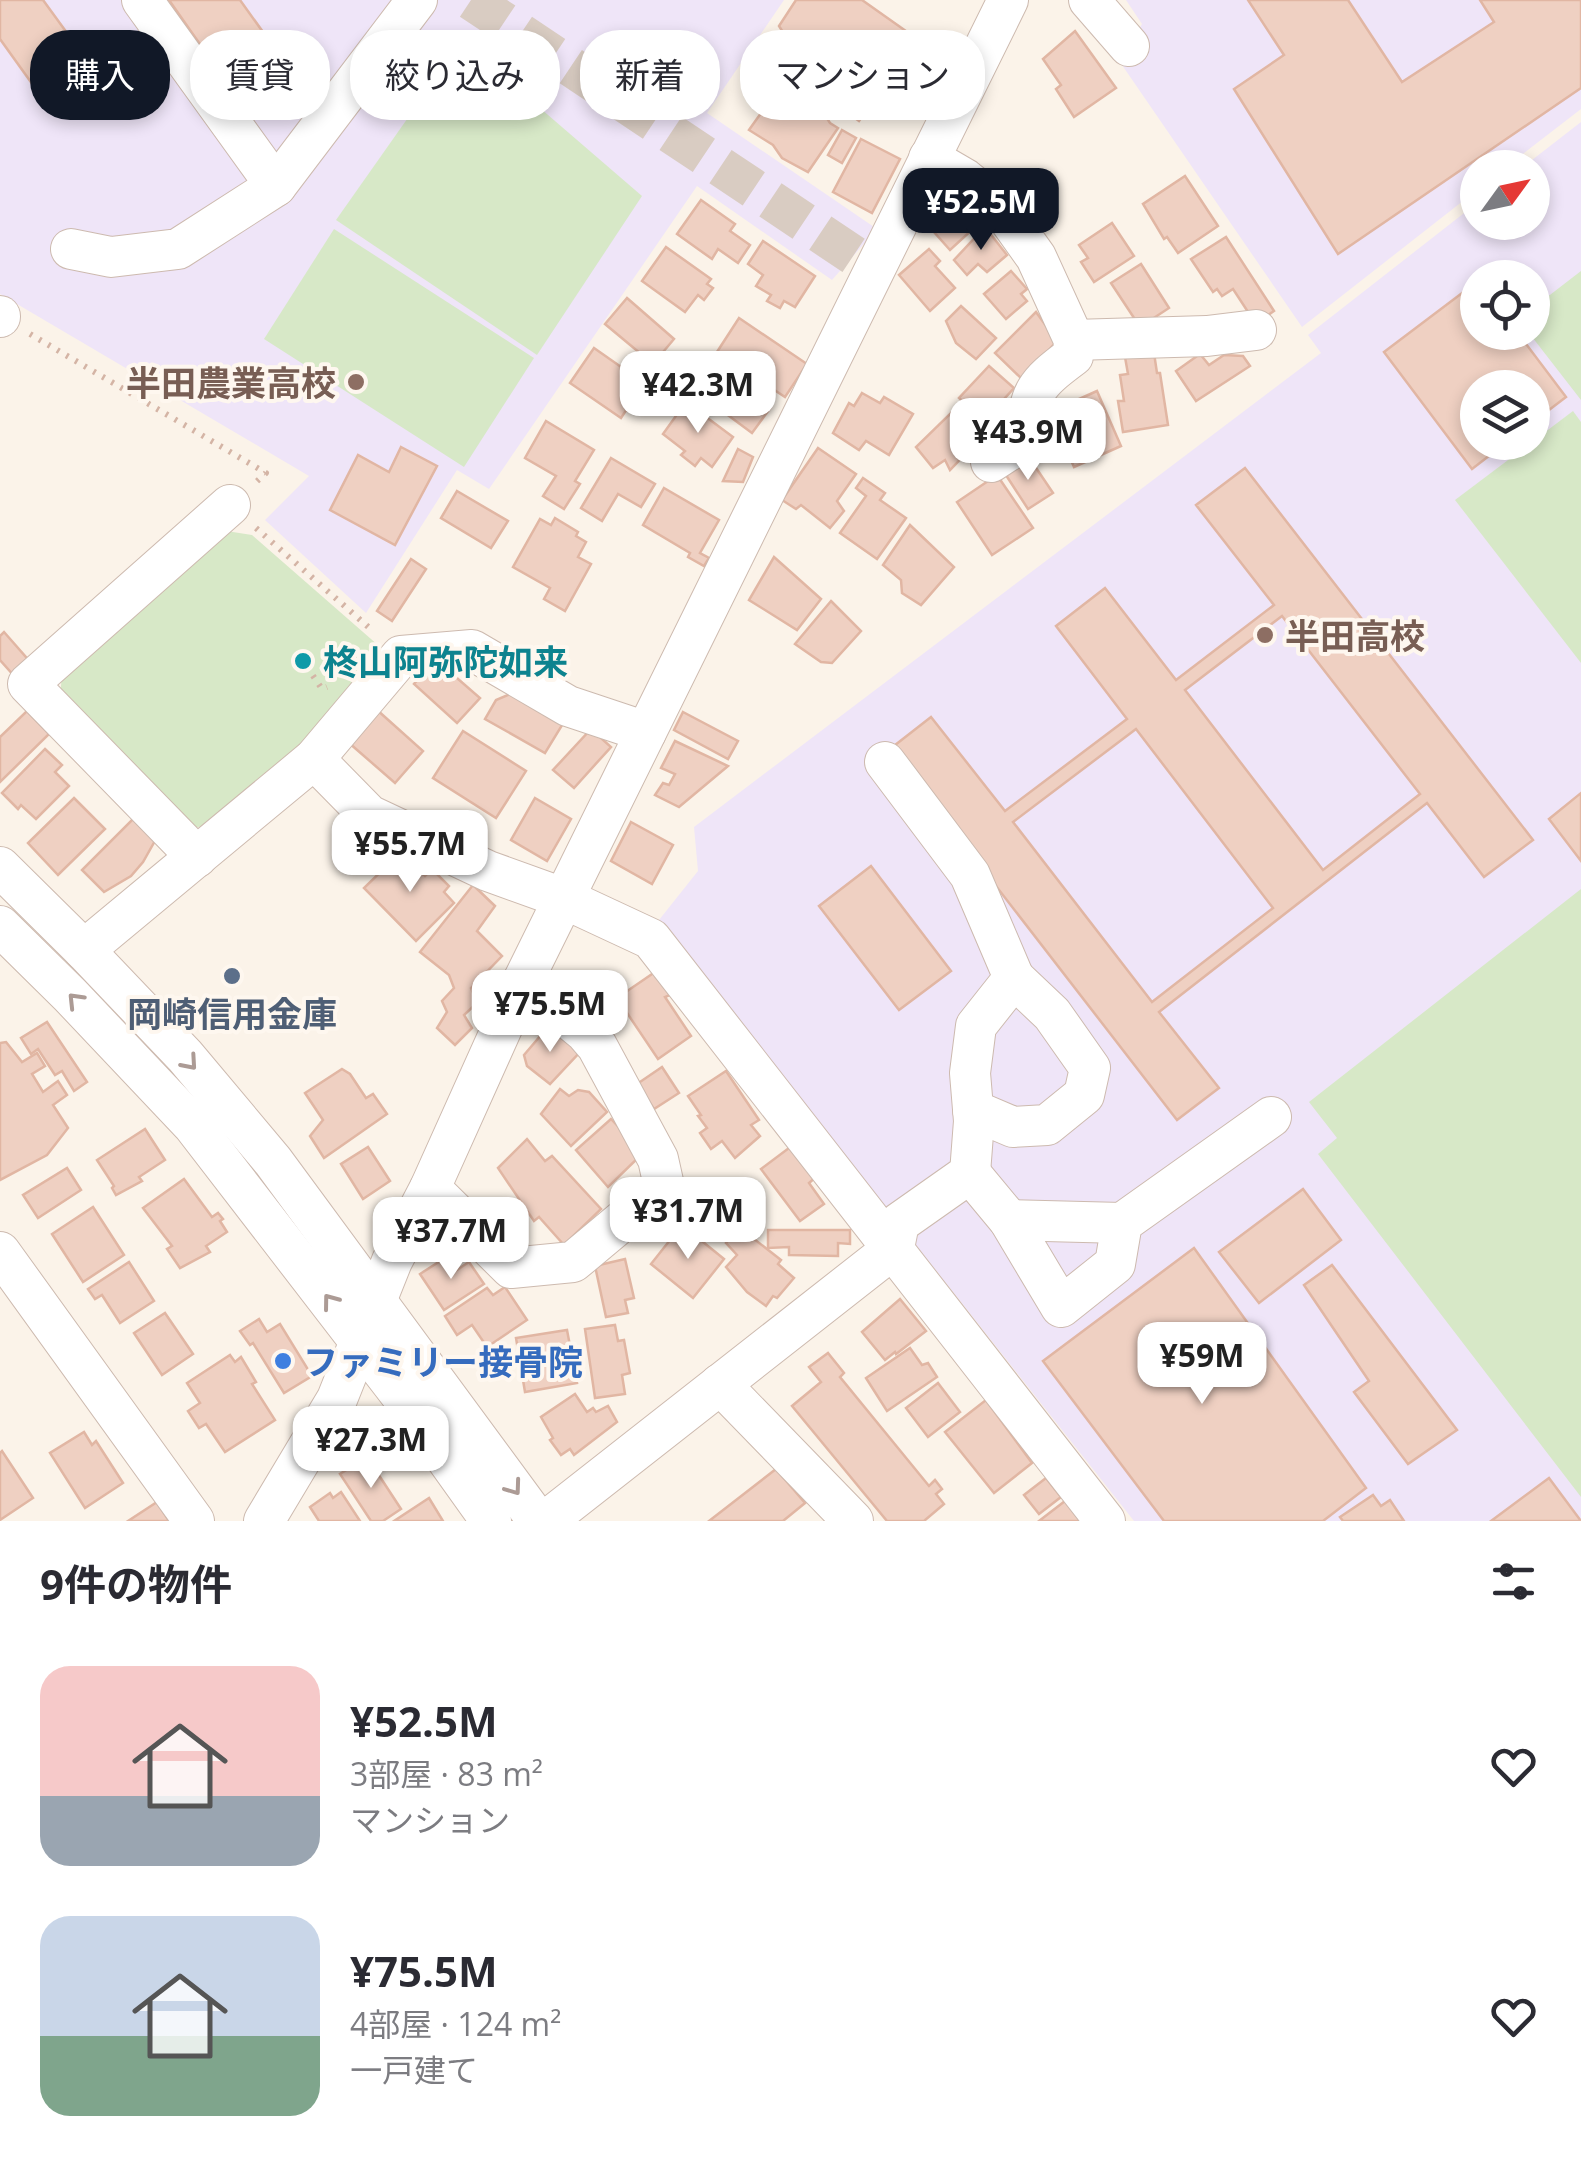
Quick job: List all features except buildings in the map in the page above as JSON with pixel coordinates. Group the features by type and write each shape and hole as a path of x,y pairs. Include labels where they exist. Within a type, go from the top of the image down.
{"street":[{"path":"142,0 276,186"},
{"path":"71,249 111,258 178,249 276,186 417,0"},
{"path":"264,1521 336,1399 392,1261 430,1188 523,981 1008,0"},
{"path":"1089,0 1129,46"},
{"path":"929,158 965,179 1000,208 1036,257 1074,340 1073,356 1043,378 1028,406 1024,440 991,462"},
{"path":"1074,340 1208,336 1256,330"},
{"path":"197,856 28,684 230,505"},
{"path":"84,950 314,759 401,656 472,650 568,706 646,732"},
{"path":"314,759 369,816 651,939 1106,1521"},
{"path":"885,762 970,875 1014,978 1052,1014 1090,1068 1084,1096 1046,1125 1013,1127 973,1110"},
{"path":"0,867 185,1056 261,1146 538,1521"},
{"path":"0,926 193,1125 361,1342 491,1521"},
{"path":"1014,978 976,1026 970,1074 974,1121 970,1173 1009,1220 1062,1307 1115,1264 1122,1222"},
{"path":"430,1188 511,1268 574,1262 664,1186 658,1158 596,1046 586,1032 523,981"},
{"path":"1009,1220 1122,1222 1270,1117"},
{"path":"546,1521 894,1248 899,1223 970,1173"},
{"path":"0,1252 194,1521"},
{"path":"720,1384 853,1521"}],"path":[{"path":"6,320 252,464"},
{"path":"230,505 401,656"}],"shaded area":[{"name":"半田農業高校","path":"0,0 784,0 764,30 740,30 740,65 720,94 720,30 580,30 580,120 717,120 877,229 832,280 697,186 489,489 457,470 366,613 265,520 309,476 0,294"},
{"path":"1126,0 1581,0 1581,109 1528,150 1460,150 1460,203 1302,327 1122,65 1142,24"},
{"name":"半田高校","path":"1581,122 1581,1521 1134,1521 659,920 698,871 694,827 1321,353 1308,335 1460,216 1460,240 1550,240 1550,150 1545,150"}],"green space":[{"path":"406,120 554,120 642,196 537,355 336,220"},
{"path":"334,229 534,358 464,467 264,339"},
{"path":"1581,271 1581,400 1542,350 1550,350 1550,295"},
{"path":"1573,411 1581,422 1581,663 1455,500 1508,460 1550,460 1550,428"},
{"path":"220,530 252,535 387,653 327,728 207,826 188,828 60,698 62,674"},
{"path":"1581,889 1581,1497 1318,1154 1337,1138 1309,1102"}],"tunnel":[{"path":"471,0 874,269"}],"place":[{"name":"半田農業高校","path":"356,382"},
{"name":"半田高校","path":"1265,635"},
{"name":"柊山阿弥陀如来","path":"303,661"},
{"name":"岡崎信用金庫","path":"232,976"},
{"name":"ファミリー接骨院","path":"283,1361"}]}
